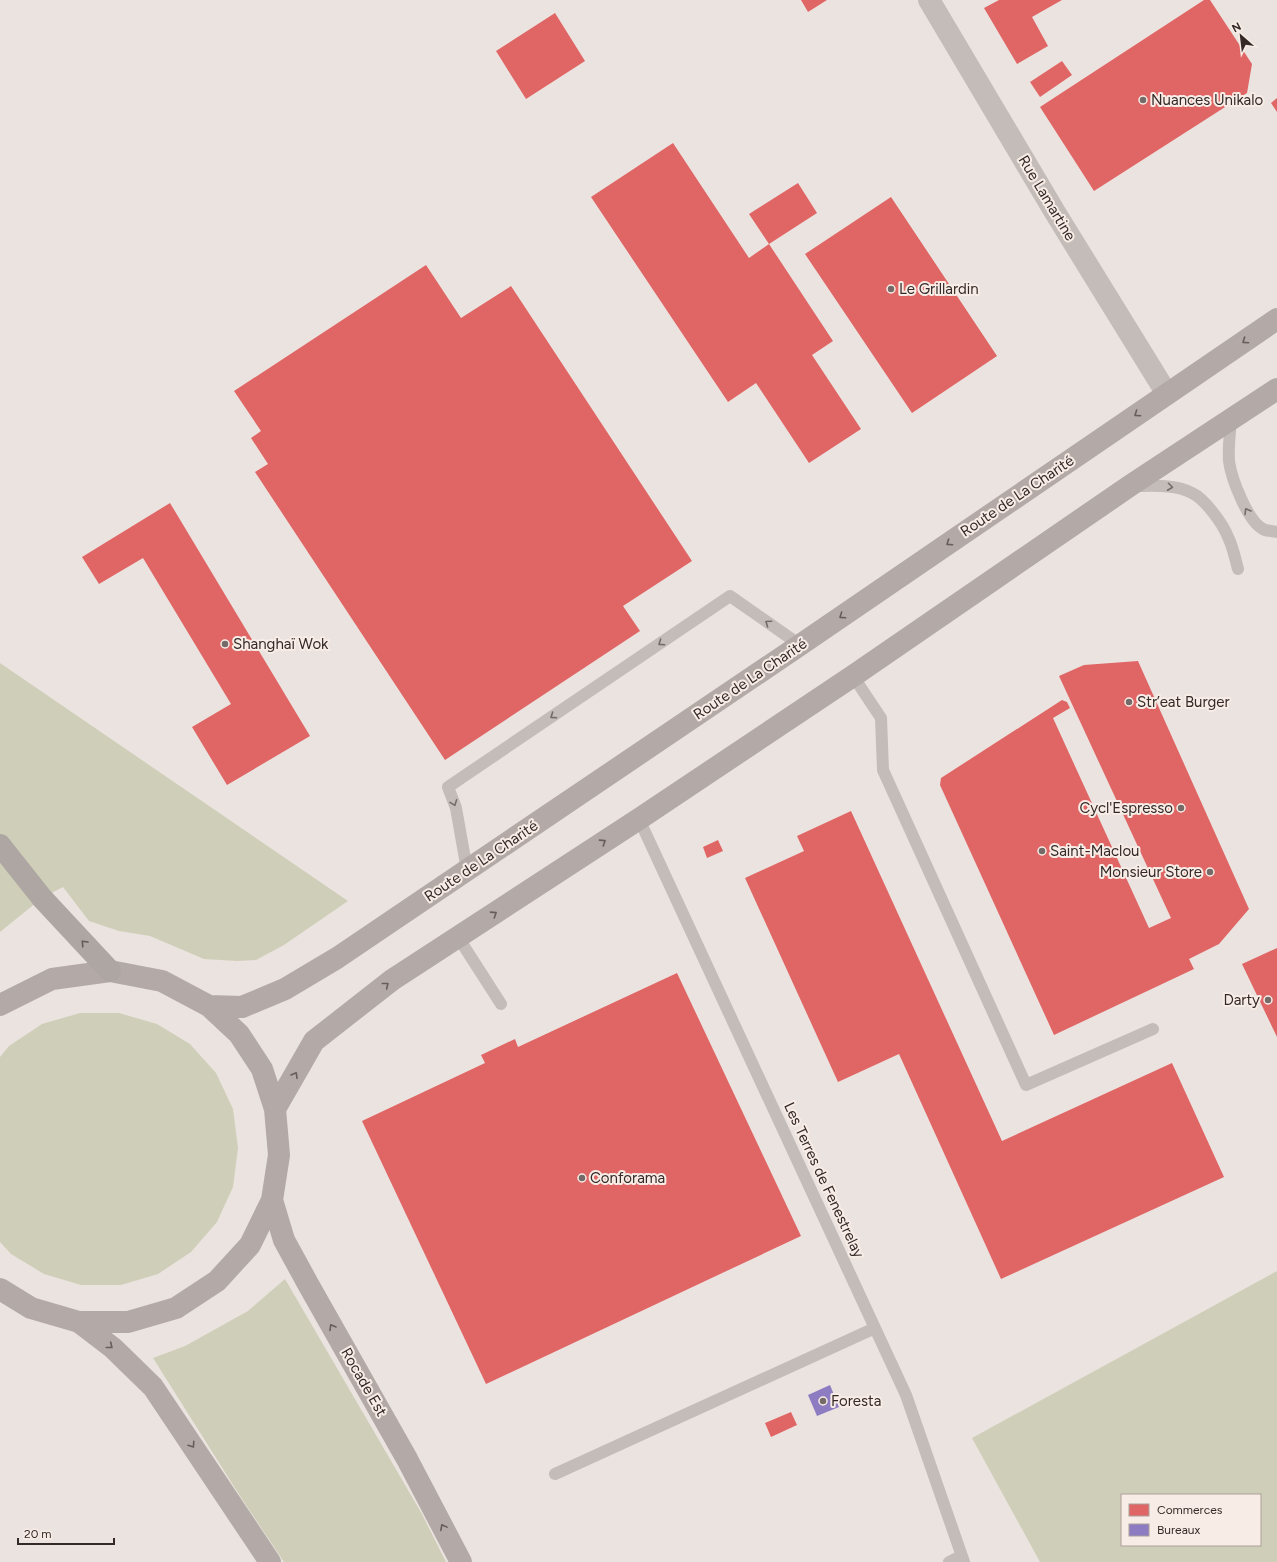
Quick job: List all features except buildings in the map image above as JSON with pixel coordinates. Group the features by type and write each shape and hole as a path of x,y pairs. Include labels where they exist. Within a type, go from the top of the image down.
{"highway":[{"path":"0,845 42,898 110,971"}],"main road":[{"name":"Route de La Charité","path":"209,1006 242,1007 285,990 337,958 800,645 1277,319"},
{"path":"276,1109 314,1041 392,980 853,676 1131,486 1277,389"},
{"path":"0,1005 52,979 110,971 162,981 209,1006 239,1034 262,1070 276,1109 280,1155 272,1200 250,1245 218,1281 176,1308 128,1322 79,1322 31,1308 0,1289"},
{"name":"Rocade Est","path":"272,1200 284,1240 407,1458 462,1562"},
{"path":"79,1322 113,1348 153,1387 270,1562"}],"street":[{"name":"Rue Lamartine","path":"929,0 1056,214 1167,394"}],"lane":[{"path":"1231,420 1229,461 1240,500 1253,520 1264,530 1277,532"},
{"path":"1131,486 1172,487 1192,493 1206,503 1228,535 1238,569"},
{"path":"467,870 456,808 448,787 730,596 800,645"},
{"path":"853,676 881,718 884,770 1026,1084 1153,1029"},
{"name":"Les Terres de Fenestrelay","path":"639,818 906,1395 963,1559"},
{"path":"458,937 501,1004"},
{"path":"555,1474 875,1328"},
{"path":"949,1562 963,1559"}],"green space":[{"path":"0,663 348,901 284,945 256,960 237,961 204,959 150,936 119,931 89,921 63,887 42,898 0,932"},
{"path":"80,1013 119,1013 157,1024 190,1044 216,1073 233,1109 238,1148 233,1187 217,1222 191,1252 158,1274 121,1285 81,1285 44,1274 11,1254 0,1242 0,1057 9,1046 42,1024"},
{"path":"1277,1271 1277,1562 1040,1562 972,1438"},
{"path":"285,1279 422,1514 446,1562 284,1562 240,1496 153,1358 185,1346 248,1311"}],"place":[{"name":"Nuances Unikalo","path":"1143,100"},
{"name":"Le Grillardin","path":"891,289"},
{"name":"Shanghaï Wok","path":"225,644"},
{"name":"Str’eat Burger","path":"1129,702"},
{"name":"Cycl'Espresso","path":"1181,808"},
{"name":"Saint-Maclou","path":"1042,851"},
{"name":"Monsieur Store","path":"1210,872"},
{"name":"Darty","path":"1268,1000"},
{"name":"Conforama","path":"582,1178"},
{"name":"Foresta","path":"823,1401"}]}
